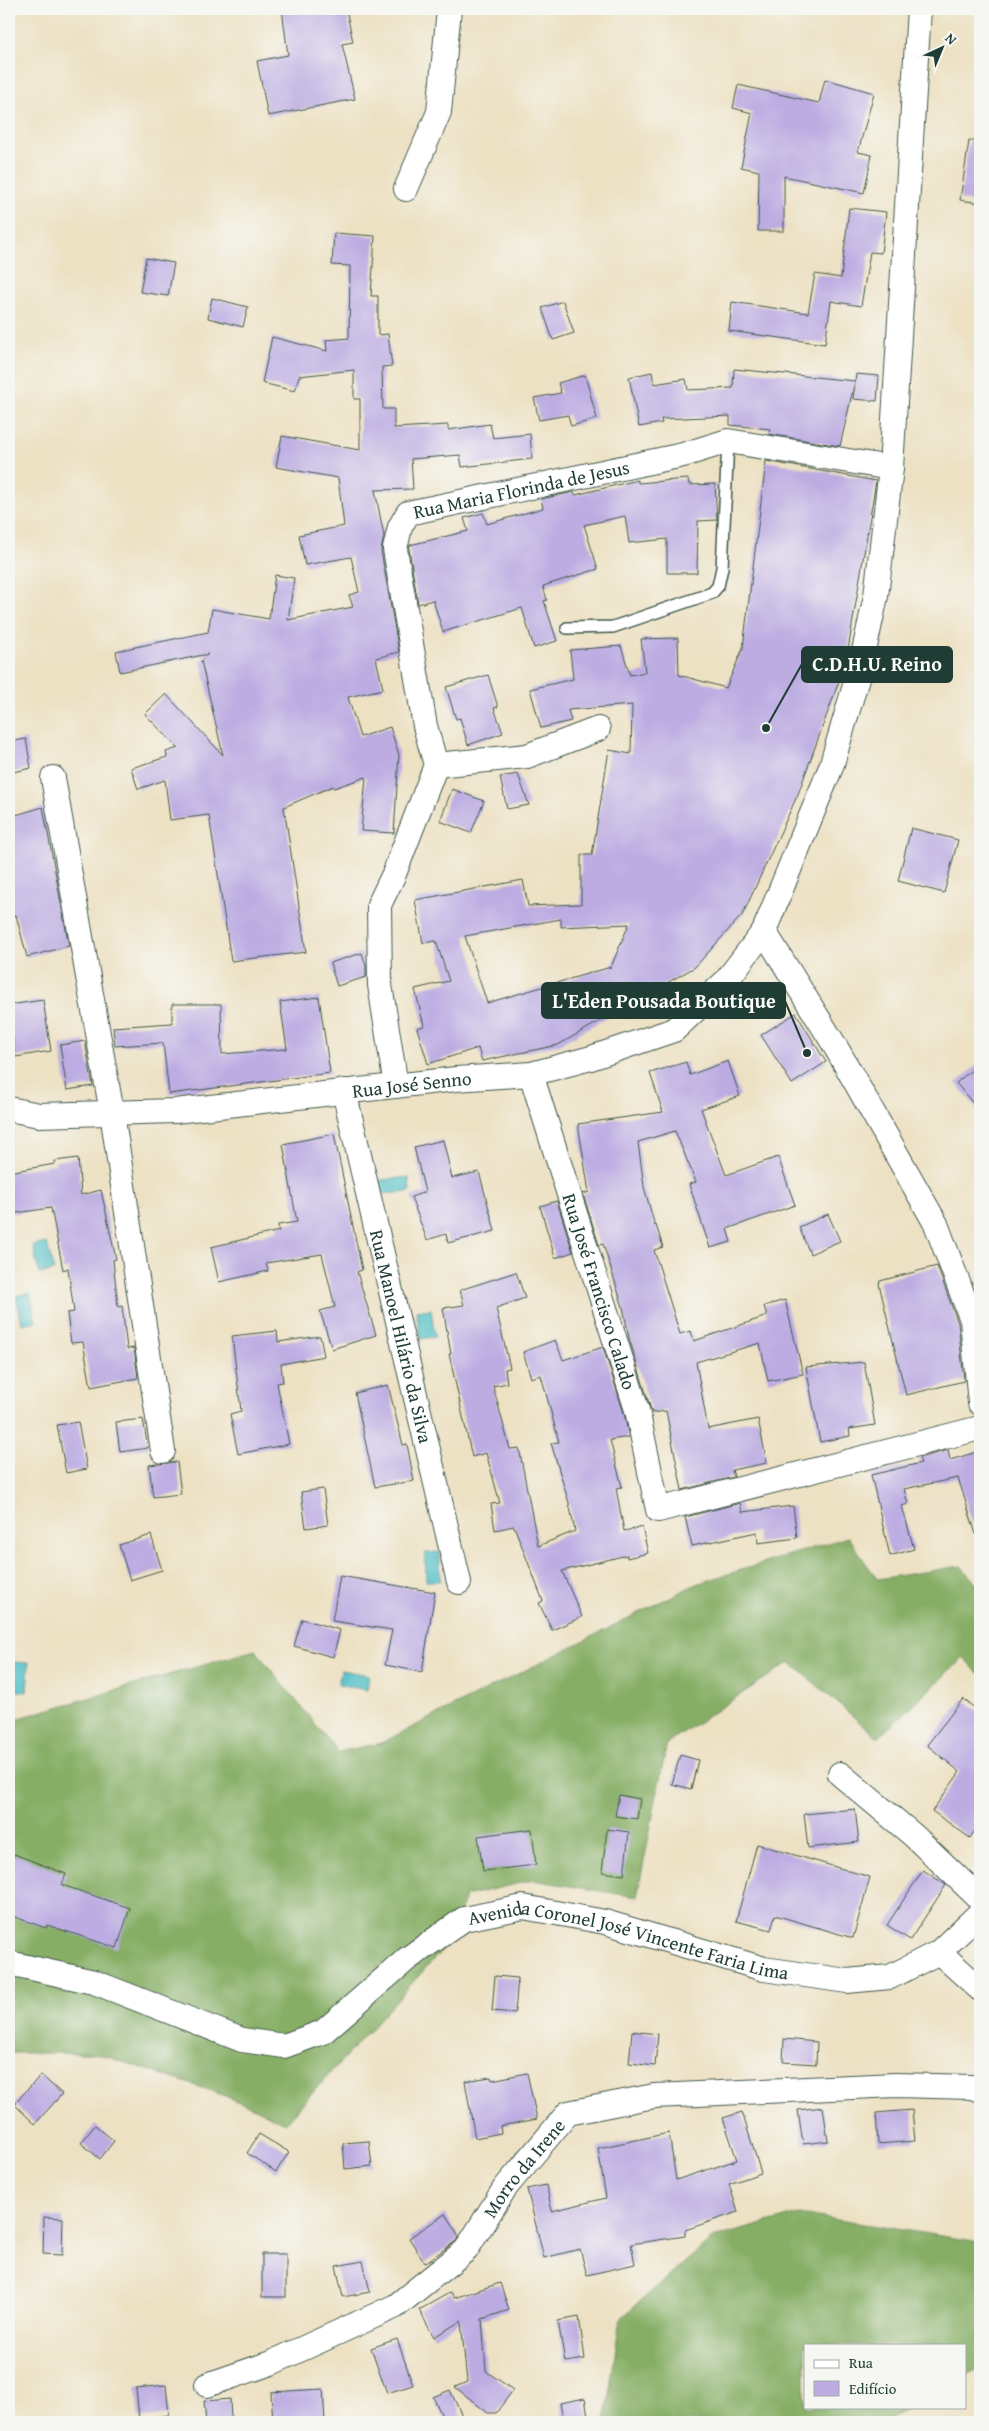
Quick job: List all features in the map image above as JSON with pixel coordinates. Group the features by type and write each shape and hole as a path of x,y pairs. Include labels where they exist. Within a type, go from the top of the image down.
{"street":[{"path":"406,189 439,112 449,9"},
{"name":"Rua José Senno","path":"9,1109 39,1115 176,1110 456,1078 531,1074 592,1058 674,1030 726,981 764,931 831,767 861,666 876,596 891,468 919,9"},
{"name":"Rua Maria Florinda de Jesus","path":"436,765 425,726 395,550 400,527 408,513 683,454 728,441 891,468"},
{"path":"396,1086 380,985 379,905 394,874 436,765 528,756 598,729"},
{"path":"53,778 112,1113 163,1451"},
{"path":"764,931 834,1044 936,1224 972,1320 980,1403"},
{"name":"Rua José Francisco Calado","path":"531,1074 637,1410 658,1510 980,1428"},
{"name":"Rua Manoel Hilário da Silva","path":"344,1091 459,1582"},
{"path":"840,1774 914,1836 980,1899"},
{"name":"Avenida Coronel José Vincente Faria Lima","path":"9,1963 94,1982 242,2040 284,2046 323,2032 408,1959 464,1919 522,1907 605,1922 764,1969 846,1981 890,1977 939,1952 980,1913"},
{"path":"939,1952 980,1989"},
{"name":"Morro da Irene","path":"207,2385 288,2356 396,2306 466,2250 505,2188 568,2113 654,2096 896,2085 980,2090"}],"lane":[{"path":"567,628 613,627 712,593 718,586 722,568 728,441"}],"green space":[{"path":"848,1537 877,1579 961,1566 980,1588 980,1675 963,1658 878,1738 790,1662 667,1743 637,1897 533,1880 465,1896 454,1937 285,2123 248,2105 212,2091 96,2053 9,2053 9,1721 255,1650 338,1752 381,1743 696,1584"},
{"path":"799,2214 980,2242 980,2368 966,2375 966,2344 804,2344 804,2408 909,2408 885,2422 605,2422 620,2319 713,2238"}],"water":[{"path":"409,1177 410,1192 381,1194 380,1180"},
{"path":"47,1243 54,1271 39,1274 33,1246"},
{"path":"30,1293 36,1321 22,1324 16,1296"},
{"path":"431,1309 435,1337 421,1339 416,1311"},
{"path":"440,1552 440,1581 426,1581 425,1553"},
{"path":"14,1662 29,1663 27,1692 13,1691"},
{"path":"341,1670 369,1675 367,1690 338,1685"}],"building":[{"path":"282,9 346,9 353,42 342,44 355,99 268,116 257,61 288,55"},
{"path":"825,79 874,93 858,152 872,155 864,193 784,176 784,231 758,231 759,171 741,167 752,113 733,108 738,85 819,103"},
{"path":"969,141 980,141 980,203 960,200"},
{"path":"849,208 886,212 881,253 870,252 861,306 831,301 825,344 729,331 732,302 808,313 815,274 841,278"},
{"path":"334,233 375,236 371,296 378,296 378,335 388,334 392,366 382,367 383,409 394,409 394,428 448,425 448,430 490,424 493,438 530,434 532,459 462,467 460,455 411,459 413,489 375,490 384,536 381,551 399,652 376,658 383,689 348,697 360,737 390,727 399,755 394,833 361,831 366,777 334,788 333,786 284,807 306,952 231,961 209,815 170,820 165,780 138,789 131,768 167,757 166,752 178,748 145,714 166,694 223,755 201,661 208,654 120,672 116,651 208,632 212,609 269,619 275,575 294,578 288,620 353,607 349,595 359,592 351,557 305,565 299,535 344,526 338,478 276,467 282,436 360,450 360,399 354,399 354,370 299,376 295,391 262,383 272,337 327,351 326,340 349,338 350,266 332,265"},
{"path":"146,258 174,263 168,296 140,292"},
{"path":"212,298 248,307 243,327 208,318"},
{"path":"563,301 574,333 553,340 542,308"},
{"path":"734,369 855,381 840,446 769,434 770,429 730,425 730,416 661,419 662,423 639,427 629,377 652,372 654,384 686,379 688,390 733,388"},
{"path":"856,374 879,376 877,401 853,399"},
{"path":"585,375 597,419 571,426 568,415 539,420 534,398 561,393 558,383"},
{"path":"766,461 876,481 846,662 798,794 743,914 695,967 558,1045 482,1061 478,1048 428,1064 417,1028 424,1026 415,989 449,981 436,941 423,943 415,900 523,880 528,906 581,904 581,855 592,855 609,750 631,754 632,705 568,710 571,721 541,728 530,689 573,679 570,650 621,646 630,675 645,672 641,639 678,638 679,675 726,688 743,648","holes":["561,919 561,927 629,924 611,967 487,1003 465,936"]},
{"path":"688,479 689,485 715,484 717,520 698,521 697,573 667,573 667,539 629,543 625,516 584,525 598,569 543,586 547,600 544,601 557,641 534,648 522,608 443,632 433,600 418,604 409,549 410,545 468,531 464,518 483,513 487,524 543,508 541,499 574,492 575,495 638,480 638,483"},
{"path":"488,675 498,707 494,708 503,733 468,745 460,718 456,719 446,687"},
{"path":"26,739 31,768 9,773 9,742"},
{"path":"518,774 529,805 507,809 500,777"},
{"path":"452,789 484,801 471,833 440,821"},
{"path":"43,807 69,946 27,957 16,915 11,916 9,904 9,848 15,847 9,826 9,817"},
{"path":"911,828 958,840 944,893 898,881"},
{"path":"362,953 366,966 366,977 337,986 330,963"},
{"path":"319,997 330,1073 169,1094 163,1043 115,1046 113,1027 172,1023 172,1004 221,1004 222,1054 287,1049 280,1002"},
{"path":"43,1000 51,1051 15,1057 9,1005"},
{"path":"796,1013 826,1062 792,1084 761,1035"},
{"path":"85,1041 93,1086 67,1090 60,1045"},
{"path":"728,1061 740,1096 701,1109 726,1175 778,1157 795,1205 727,1229 731,1242 710,1248 689,1184 696,1182 675,1131 638,1142 644,1187 663,1247 654,1250 680,1334 691,1331 694,1341 767,1316 764,1306 785,1300 803,1374 768,1381 760,1343 696,1362 708,1429 758,1419 767,1463 732,1470 734,1477 682,1490 666,1411 652,1413 629,1338 623,1307 603,1244 599,1245 583,1194 589,1192 578,1124 663,1112 650,1073 686,1062 690,1075"},
{"path":"980,1063 980,1112 956,1083"},
{"path":"334,1134 362,1270 357,1272 376,1335 332,1349 320,1311 335,1307 322,1254 266,1263 268,1271 219,1282 211,1247 279,1231 278,1225 297,1222 283,1144"},
{"path":"443,1140 452,1178 479,1172 495,1231 448,1243 446,1234 427,1240 411,1197 425,1192 414,1147"},
{"path":"78,1158 81,1195 101,1190 116,1259 113,1260 118,1307 122,1306 127,1349 134,1348 138,1378 91,1387 83,1342 71,1343 67,1313 74,1312 68,1268 63,1270 51,1208 9,1214 9,1172 55,1164 55,1161"},
{"path":"557,1201 573,1252 555,1258 540,1206"},
{"path":"828,1214 840,1241 810,1254 799,1227"},
{"path":"937,1266 958,1323 964,1381 906,1395 879,1284 880,1281"},
{"path":"516,1272 525,1298 496,1308 510,1368 505,1369 507,1383 493,1386 510,1449 519,1448 538,1546 575,1531 569,1503 551,1443 559,1442 541,1375 531,1378 523,1352 555,1340 563,1360 603,1347 624,1413 629,1437 610,1440 622,1487 616,1488 624,1531 642,1527 648,1553 627,1558 627,1555 562,1571 582,1617 552,1630 539,1603 543,1601 514,1526 495,1530 491,1504 500,1503 486,1453 472,1457 449,1354 451,1354 443,1308 464,1305 460,1290"},
{"path":"277,1331 278,1342 320,1336 324,1356 281,1364 283,1382 277,1383 289,1444 238,1454 230,1414 241,1411 232,1336"},
{"path":"864,1362 875,1425 849,1429 850,1436 820,1442 806,1367"},
{"path":"388,1385 403,1445 407,1444 414,1481 375,1487 355,1393"},
{"path":"143,1419 148,1448 120,1452 116,1422"},
{"path":"78,1422 87,1469 66,1473 57,1425"},
{"path":"948,1450 950,1460 980,1451 980,1534 976,1534 958,1478 904,1489 908,1504 902,1506 914,1549 890,1556 871,1475 921,1463 919,1458"},
{"path":"177,1462 181,1494 153,1497 149,1465"},
{"path":"323,1489 328,1525 306,1528 301,1492"},
{"path":"740,1503 742,1512 793,1506 797,1538 758,1543 757,1532 692,1546 685,1517"},
{"path":"151,1535 162,1570 130,1580 119,1545"},
{"path":"340,1576 435,1592 422,1672 385,1665 392,1630 332,1621"},
{"path":"302,1619 340,1630 333,1657 294,1646"},
{"path":"963,1699 980,1712 980,1823 970,1838 932,1811 960,1772 927,1745"},
{"path":"680,1755 698,1760 691,1789 672,1784"},
{"path":"619,1795 640,1799 637,1819 615,1816"},
{"path":"855,1809 859,1842 808,1848 804,1814"},
{"path":"532,1829 536,1865 483,1871 478,1836"},
{"path":"607,1829 629,1832 624,1875 602,1872"},
{"path":"757,1844 870,1877 853,1938 775,1915 771,1930 736,1921"},
{"path":"14,1854 66,1874 62,1885 130,1908 117,1948 47,1925 46,1928 9,1915 9,1870"},
{"path":"923,1870 946,1885 910,1940 887,1925"},
{"path":"495,1976 518,1978 515,2013 492,2011"},
{"path":"632,2031 658,2034 655,2066 629,2063"},
{"path":"784,2039 817,2042 816,2064 783,2062"},
{"path":"527,2073 537,2119 500,2126 501,2133 475,2138 465,2081 491,2077 492,2080"},
{"path":"41,2075 62,2094 35,2124 14,2104"},
{"path":"823,2107 828,2141 803,2144 798,2110"},
{"path":"912,2110 915,2141 878,2144 876,2113"},
{"path":"742,2112 761,2173 729,2184 738,2212 685,2230 685,2236 631,2244 635,2264 587,2275 580,2249 544,2258 527,2189 546,2185 552,2211 606,2198 598,2148 669,2133 676,2180 737,2160 723,2118"},
{"path":"95,2125 114,2141 100,2159 81,2143"},
{"path":"259,2134 289,2152 276,2172 247,2153"},
{"path":"369,2141 372,2166 345,2169 343,2143"},
{"path":"445,2214 459,2236 456,2241 425,2263 409,2238"},
{"path":"44,2217 63,2218 62,2255 43,2254"},
{"path":"262,2254 286,2254 286,2297 262,2297"},
{"path":"363,2261 370,2292 343,2297 336,2266"},
{"path":"500,2283 509,2310 482,2319 486,2371 513,2390 496,2413 488,2413 455,2387 467,2382 461,2321 434,2337 419,2310 451,2292 454,2298"},
{"path":"579,2317 585,2359 565,2362 558,2321"},
{"path":"397,2339 413,2385 387,2393 371,2348"},
{"path":"166,2385 169,2415 139,2419 136,2388"},
{"path":"323,2389 325,2422 273,2422 271,2392"},
{"path":"450,2390 465,2422 445,2422 433,2397"},
{"path":"585,2398 589,2422 564,2422 560,2403"},
{"path":"230,2399 231,2422 206,2422 204,2401"}],"place":[{"name":"C.D.H.U. Reino","path":"766,728"},
{"name":"L'Eden Pousada Boutique","path":"807,1053"}]}
